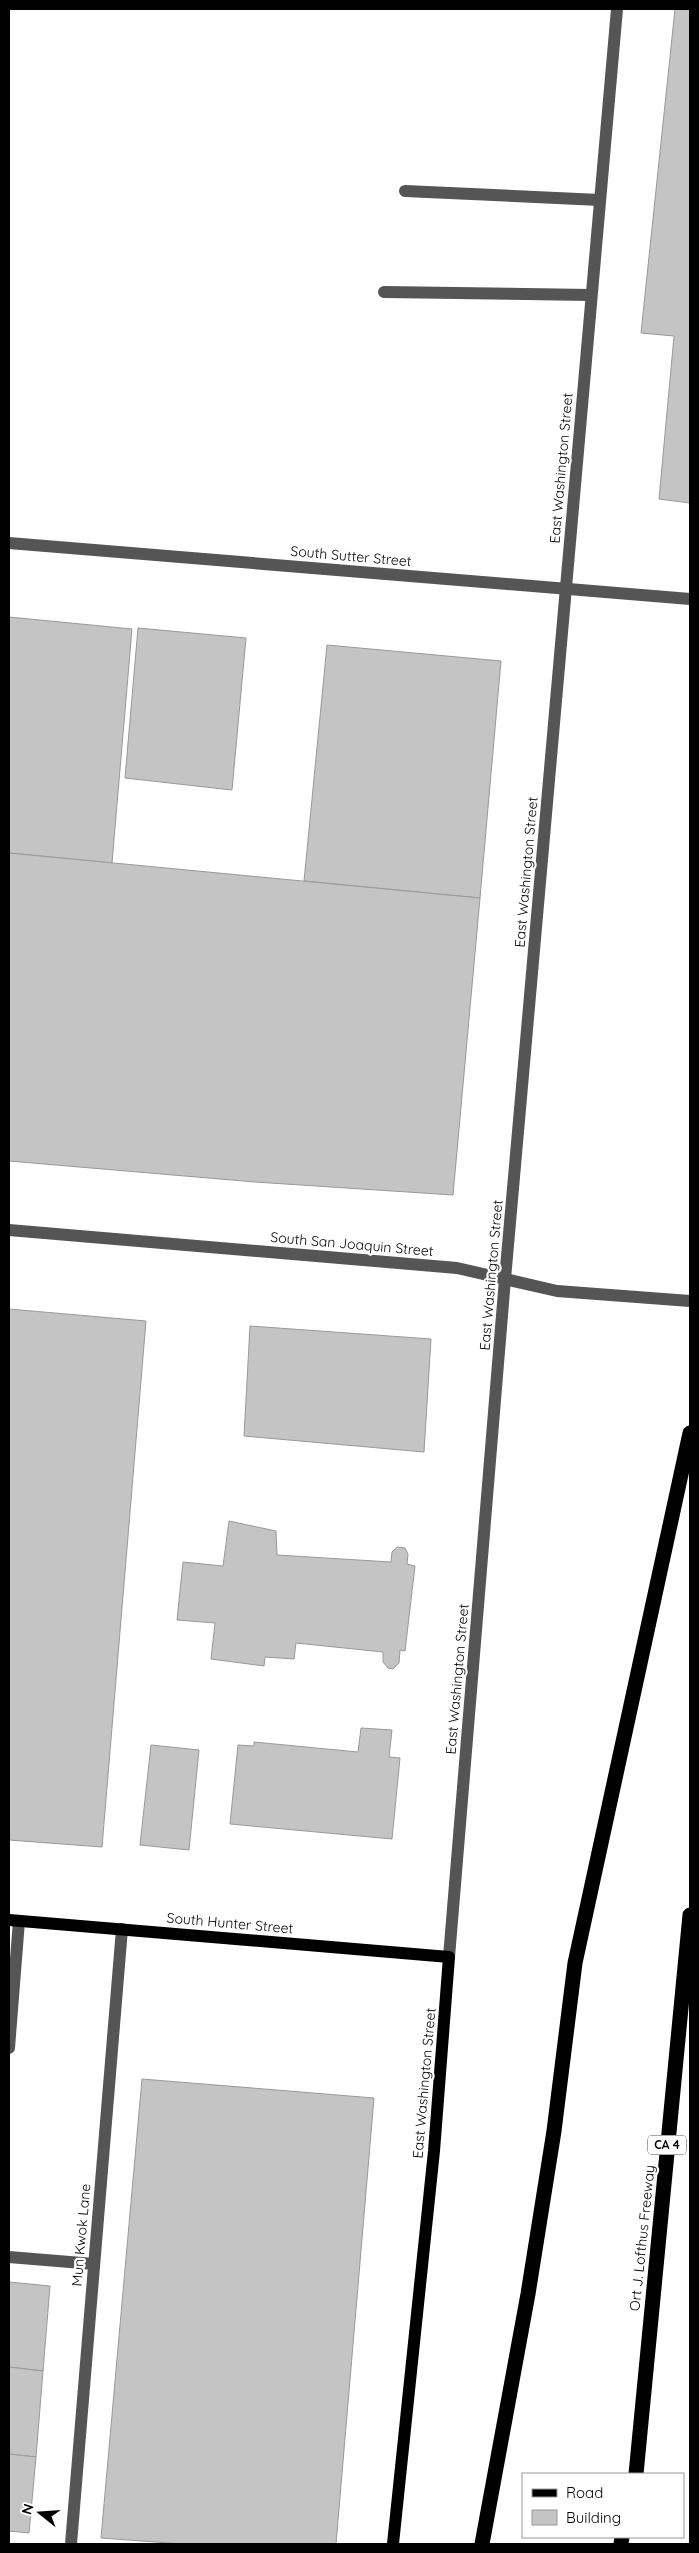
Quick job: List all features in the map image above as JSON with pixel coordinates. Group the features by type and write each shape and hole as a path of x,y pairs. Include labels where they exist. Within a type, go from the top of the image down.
{"highway":[{"path":"482,2544 528,2294 554,2131 575,1963 690,1433"},
{"name":"Ort J. Lofthus Freeway","path":"636,2473 690,1915"},
{"name":"CA 4","path":"631,2473 645,2375"}],"main road":[{"name":"South Hunter Street","path":"14,1920 449,1957"},
{"name":"East Washington Street","path":"393,2544 434,2151 449,1957"}],"street":[{"name":"East Washington Street","path":"449,1957 505,1279 616,9"},
{"path":"405,191 600,200"},
{"path":"384,292 591,295"},
{"name":"South Sutter Street","path":"9,543 690,599"},
{"name":"South San Joaquin Street","path":"9,1230 457,1268 557,1291 690,1302"},
{"path":"9,2048 14,1920"},
{"name":"Mun Kwok Lane","path":"71,2544 122,1929"},
{"path":"9,2257 94,2264"}],"building":[{"path":"675,9 690,9 690,503 659,499 674,336 641,333"},
{"path":"9,617 132,629 112,863 9,853"},
{"path":"138,628 246,638 232,790 125,778"},
{"path":"327,645 501,661 480,898 304,881"},
{"path":"9,853 480,898 453,1195 255,1182 9,1161"},
{"path":"9,1309 146,1321 102,1847 9,1840"},
{"path":"250,1326 431,1339 424,1452 244,1436"},
{"path":"229,1521 276,1531 277,1555 391,1562 392,1552 397,1547 405,1548 408,1554 407,1564 415,1566 405,1651 400,1650 399,1663 393,1669 388,1668 383,1662 383,1652 296,1643 294,1659 265,1657 264,1666 211,1659 215,1623 177,1620 183,1562 223,1566"},
{"path":"361,1728 392,1730 389,1757 400,1758 392,1839 230,1824 238,1745 254,1746 254,1742 358,1752"},
{"path":"151,1745 199,1750 189,1850 140,1845"},
{"path":"142,2079 374,2098 336,2544 182,2544 101,2538"},
{"path":"9,2282 50,2286 43,2371 9,2367"},
{"path":"9,2367 43,2371 36,2457 9,2454"},
{"path":"9,2454 36,2457 29,2533 9,2531"}]}
